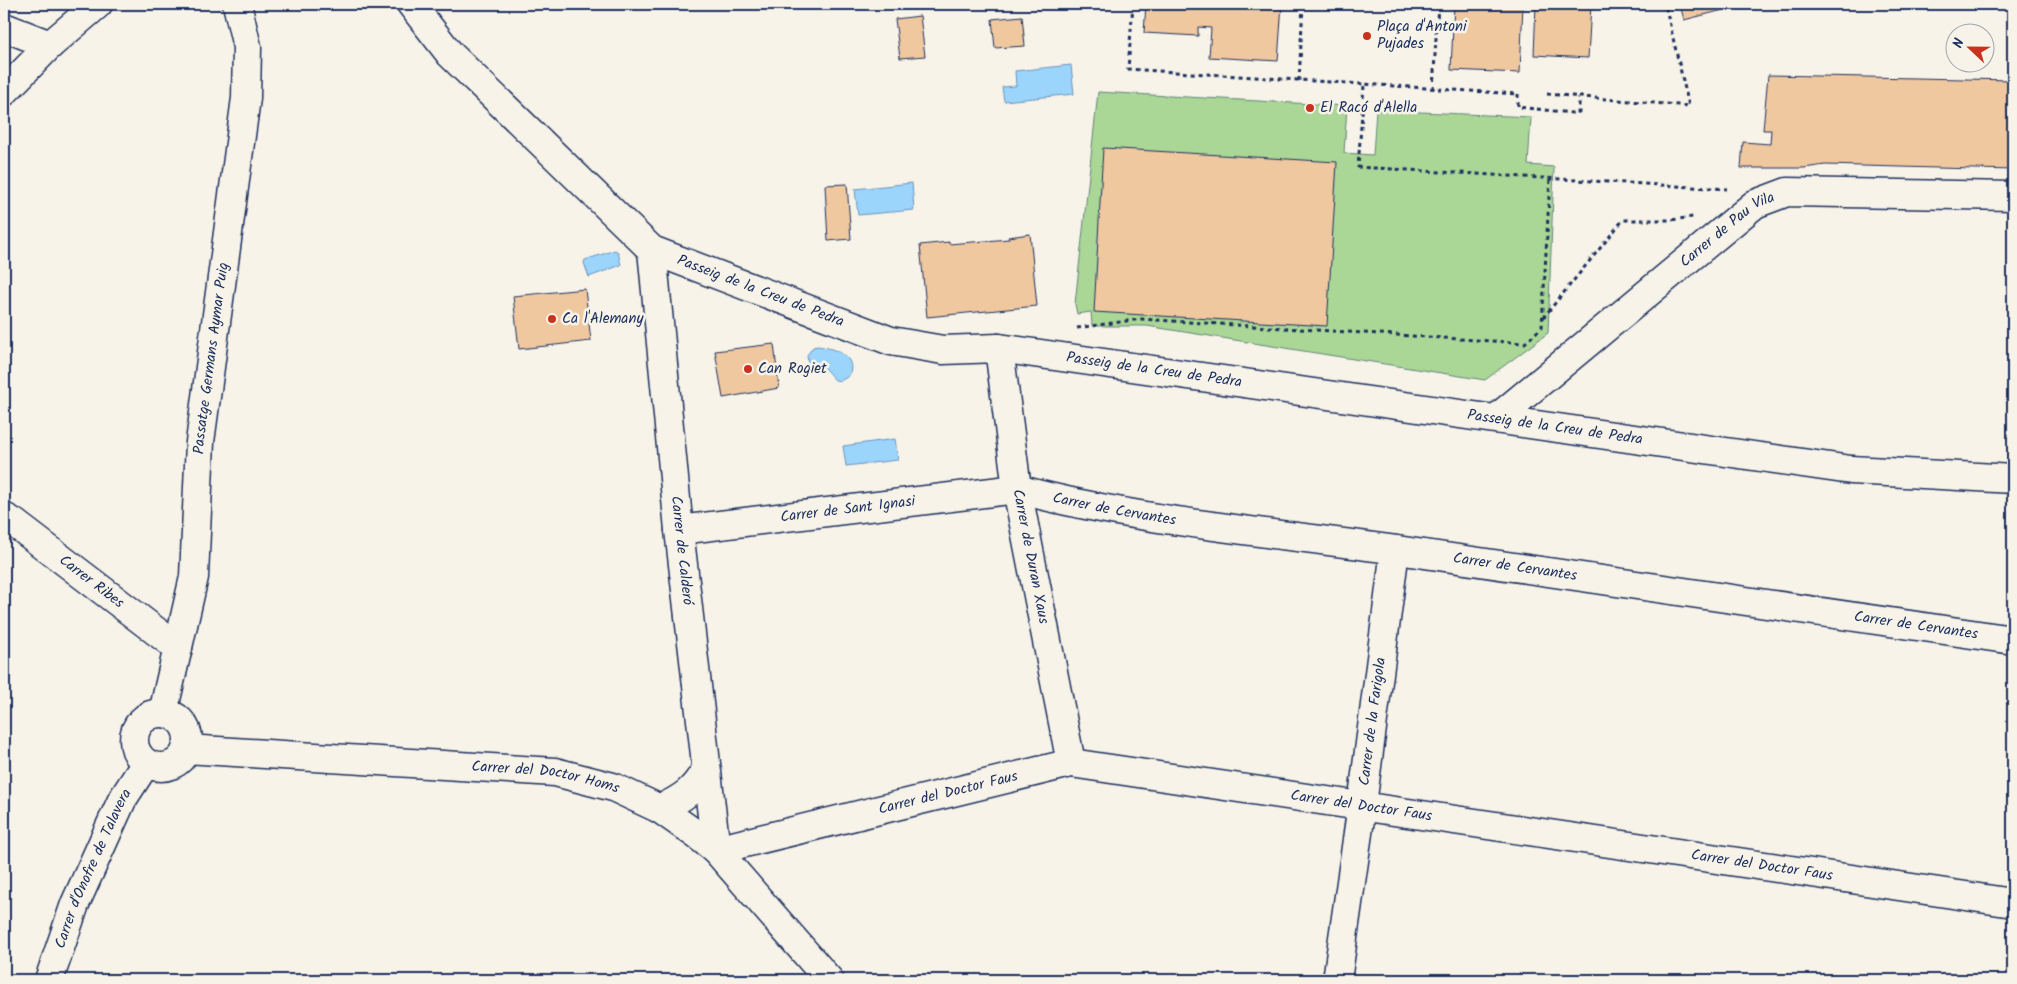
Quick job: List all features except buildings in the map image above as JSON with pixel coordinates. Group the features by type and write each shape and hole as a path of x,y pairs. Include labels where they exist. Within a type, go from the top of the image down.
{"street":[{"path":"4,92 50,45 98,4"},
{"name":"Passatge Germans Aymar Puig","path":"163,713 194,577 200,442 246,98 247,47 237,4"},
{"name":"Passeig de la Creu de Pedra","path":"411,4 450,54 652,250 892,341 943,350 999,348 1851,470 2013,479"},
{"path":"4,27 50,45"},
{"name":"Carrer de Pau Vila","path":"1497,418 1755,204 1787,192 2013,196"},
{"name":"Carrer de Calderó","path":"652,250 679,530 716,850"},
{"name":"Carrer de Duran Xaus","path":"999,348 1017,489 1072,763"},
{"name":"Carrer de Sant Ignasi","path":"679,530 1017,489"},
{"name":"Carrer de Cervantes","path":"1017,489 1069,503 1121,513 1395,550 2013,640"},
{"name":"Carrer Ribes","path":"4,517 14,522 178,648"},
{"name":"Carrer de la Farigola","path":"1336,980 1362,805 1395,550"},
{"path":"163,713 175,716 184,725 188,737 186,749 180,759 169,766 158,767 146,762 137,752 134,738 138,725 149,715 163,713"},
{"name":"Carrer del Doctor Homs","path":"186,749 556,772 614,787 660,810 716,850 829,980"},
{"name":"Carrer d'Onofre de Talavera","path":"49,980 79,896 122,800 146,762"},
{"name":"Carrer del Doctor Faus","path":"716,850 1072,763 2013,903"},
{"path":"660,810 683,798 697,785 706,769"}],"path":[{"path":"1133,4 1128,69 1364,86 1518,94 1518,107 1572,113 1579,112 1579,97"},
{"path":"1299,81 1303,4"},
{"path":"1433,89 1438,4"},
{"path":"1548,94 1689,106 1665,4"},
{"path":"1364,86 1358,167 1730,189"},
{"path":"1069,329 1141,319 1525,343 1542,327 1550,178"},
{"path":"1543,319 1623,220 1671,220 1696,216"}],"green space":[{"path":"1098,92 1347,106 1344,153 1373,155 1376,110 1531,117 1528,165 1554,167 1548,333 1485,380 1147,326 1092,326 1091,312 1077,314 1075,304"}],"water":[{"path":"1071,65 1074,94 1004,101 1002,87 1016,86 1015,71"},
{"path":"912,183 914,210 858,215 855,189"},
{"path":"615,250 618,252 621,265 589,277 584,263 585,260"},
{"path":"817,346 837,351 847,358 851,369 849,376 840,381 835,380 825,369 808,363 807,355 813,347"},
{"path":"895,439 898,460 846,466 843,446"}],"place":[{"name":"Plaça d'Antoni Pujades","path":"1367,36"},
{"name":"El Racó d'Alella","path":"1310,108"},
{"name":"Ca l'Alemany","path":"552,319"},
{"name":"Can Rogiet","path":"748,369"}]}
